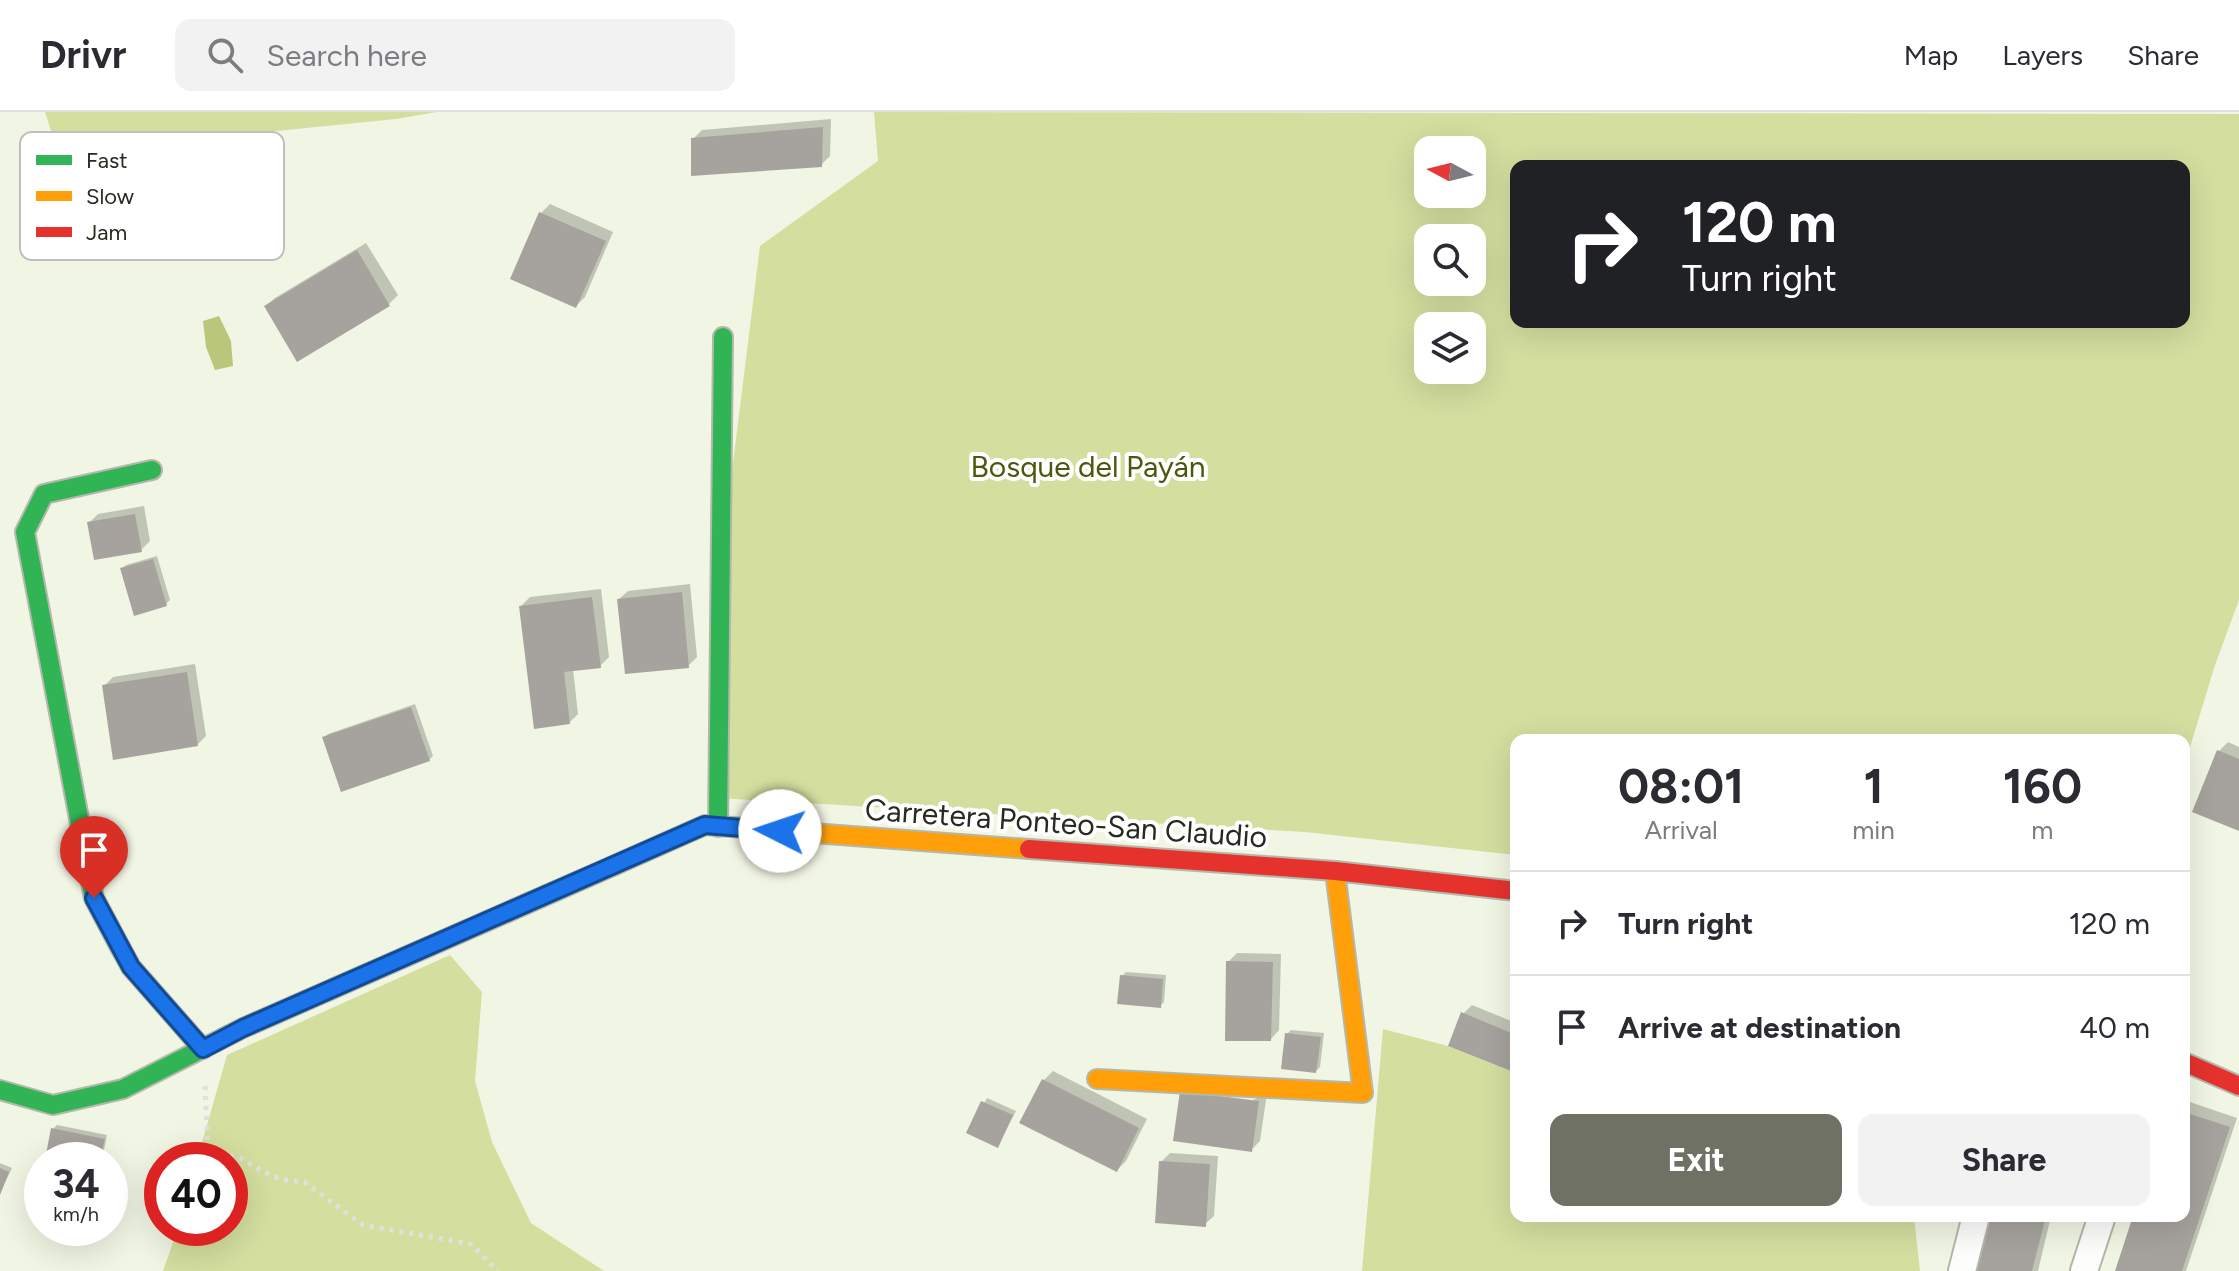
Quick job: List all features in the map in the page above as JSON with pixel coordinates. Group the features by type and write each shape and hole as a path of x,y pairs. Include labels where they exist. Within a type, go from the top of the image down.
{"street":[{"path":"718,827 723,337"},
{"path":"152,470 44,494 25,532 94,898 131,967 203,1049"},
{"name":"Carretera Ponteo-San Claudio","path":"0,1090 53,1105 123,1089 243,1028 705,825 1335,871 1510,890"},
{"path":"1097,1079 1363,1093 1335,871"},
{"path":"2190,1065 2239,1086"},
{"path":"1962,1271 1974,1222"},
{"path":"2084,1271 2100,1222"}],"path":[{"path":"203,1049 208,1154 239,1157 283,1180 304,1182 363,1225 471,1244 498,1271"}],"green space":[{"path":"45,112 437,112 267,132 51,132"},
{"name":"Bosque del Payán","path":"874,112 2239,114 2239,600 2190,747 2190,734 1510,734 1510,854 1305,832 718,798 717,592 760,246 878,161"},
{"path":"450,955 482,992 475,1081 492,1142 531,1223 604,1271 163,1271 172,1246 248,1246 248,1142 202,1142 227,1055"},
{"path":"1383,1029 1448,1046 1510,1071 1510,1222 1915,1222 1920,1271 1362,1271"}],"shaded area":[{"path":"219,316 231,341 233,366 215,370 206,347 203,321"}],"building":[{"path":"823,127 822,167 691,176 691,138"},
{"path":"539,212 606,241 576,308 510,279"},
{"path":"357,250 390,306 297,362 264,306"},
{"path":"135,514 142,552 94,560 87,522"},
{"path":"153,559 167,606 134,616 120,568"},
{"path":"682,592 689,668 625,674 617,599"},
{"path":"592,597 601,668 564,672 570,724 534,729 519,606"},
{"path":"187,672 198,746 113,760 102,685"},
{"path":"411,707 430,761 341,792 322,737"},
{"path":"2217,750 2239,759 2239,831 2192,812"},
{"path":"1226,961 1273,962 1271,1041 1225,1041"},
{"path":"1120,975 1163,979 1161,1008 1117,1004"},
{"path":"1461,1012 1510,1032 1510,1071 1448,1046"},
{"path":"1285,1033 1321,1037 1316,1073 1281,1069"},
{"path":"1042,1079 1139,1128 1117,1172 1019,1123"},
{"path":"1180,1091 1259,1101 1252,1152 1173,1141"},
{"path":"981,1101 1013,1115 998,1148 966,1133"},
{"path":"2190,1114 2230,1127 2182,1271 2115,1271 2131,1222 2190,1222"},
{"path":"51,1128 105,1139 104,1142 48,1142"},
{"path":"1159,1161 1210,1164 1206,1227 1155,1223"},
{"path":"0,1168 9,1172 0,1195"},
{"path":"1987,1222 2044,1222 2032,1271 1975,1271"}],"traffic: fast":[{"path":"718,827 723,337"},
{"path":"120,947 94,898 25,532 44,494 152,470"},
{"path":"0,1090 53,1105 123,1089 243,1028 615,865"}],"traffic: slow":[{"path":"615,865 705,825 1029,849"},
{"path":"1097,1079 1363,1093 1335,871"},
{"path":"120,947 131,967 203,1049"}],"traffic: jam":[{"path":"1029,849 1335,871 1510,890"},
{"path":"2190,1065 2239,1086"}],"route":[{"path":"94,898 131,967 203,1049 243,1028 705,825 780,831"}]}
